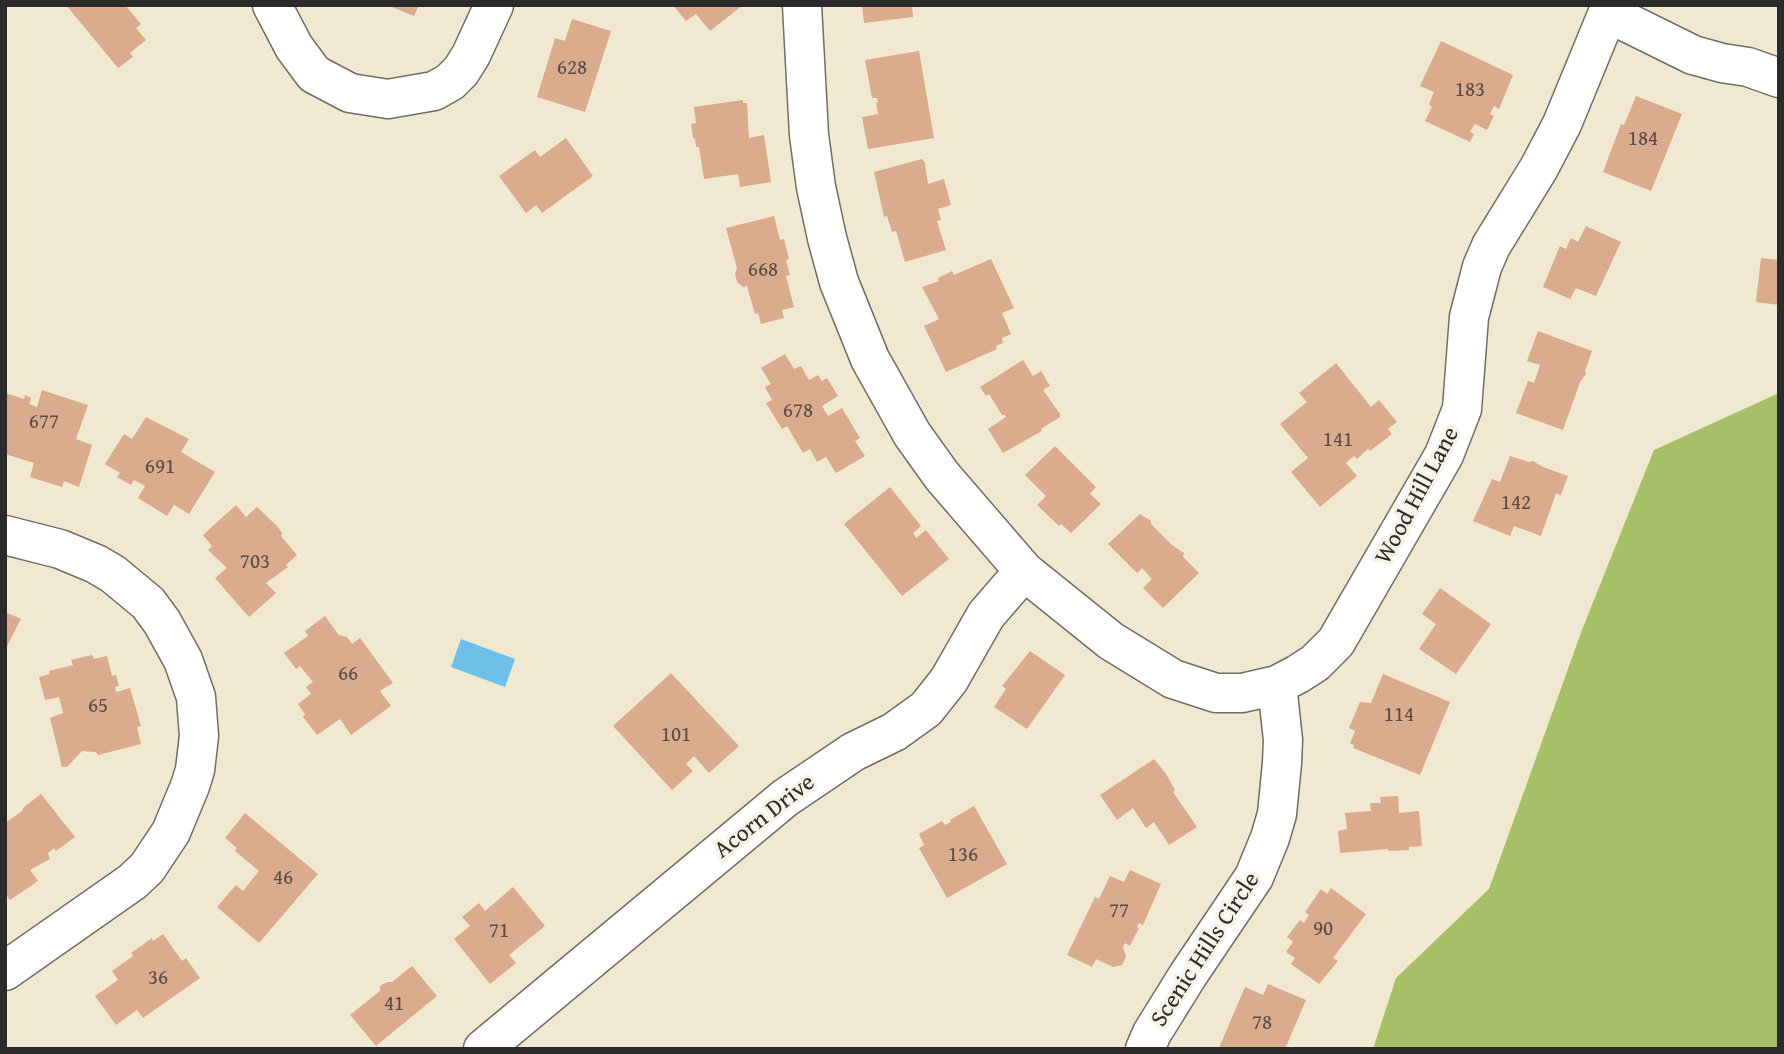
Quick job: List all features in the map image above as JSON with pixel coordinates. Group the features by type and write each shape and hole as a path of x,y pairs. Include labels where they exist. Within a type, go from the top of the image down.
{"street":[{"path":"271,5 294,47 314,74 350,93 388,99 433,91 450,82 471,55 494,5"},
{"name":"Wood Hill Lane","path":"802,5 809,135 816,187 827,237 854,322 870,359 912,434 942,477 1024,571 1111,641 1173,679 1216,693 1242,693 1277,685 1315,663 1336,642 1350,621 1452,439 1462,409 1469,317 1482,267 1562,124 1609,9"},
{"path":"1609,9 1693,55 1748,67 1779,78"},
{"path":"5,535 60,549 96,564 113,574 148,603 173,641 190,680 196,698 199,736 190,786 171,832 148,868 5,971"},
{"name":"Acorn Drive","path":"483,1049 785,798 853,752 894,732 926,709 949,680 986,615 1024,571"},
{"name":"Scenic Hills Circle","path":"1145,1049 1166,1009 1243,896 1263,859 1277,814 1281,788 1283,740 1277,685"}],"green space":[{"path":"1779,393 1779,1049 1373,1049 1396,978 1489,889 1582,630 1654,450"}],"water":[{"path":"461,639 515,659 505,687 451,667"}],"building":[{"path":"66,5 125,5 141,24 136,28 146,40 130,53 133,57 118,68"},
{"path":"387,5 419,5 414,16"},
{"path":"673,5 743,5 710,31 696,14 686,21"},
{"path":"862,5 912,5 913,17 864,23"},
{"path":"572,19 611,31 585,112 537,97 555,38 565,41"},
{"path":"1441,41 1513,75 1499,109 1494,106 1490,114 1494,116 1487,130 1475,124 1470,132 1474,134 1470,142 1425,121 1432,107 1429,104 1434,92 1420,86"},
{"path":"919,51 934,138 868,149 862,117 878,114 878,102 877,98 872,98 865,60"},
{"path":"1636,96 1682,114 1651,191 1603,172 1621,124 1624,125"},
{"path":"743,100 743,103 747,103 749,138 764,135 771,182 740,187 738,174 704,179 699,147 696,147 691,124 696,123 694,107"},
{"path":"566,138 593,176 542,213 536,205 526,213 499,176 535,150 540,157"},
{"path":"922,159 928,184 944,179 951,205 938,209 941,220 937,221 946,250 905,262 896,231 892,232 887,216 884,217 874,172"},
{"path":"774,216 780,240 784,239 789,259 786,260 790,275 786,276 794,307 782,310 784,318 761,324 758,313 755,314 747,286 743,287 737,282 737,268 726,228"},
{"path":"1586,226 1621,242 1596,296 1576,288 1570,299 1543,287 1560,246 1566,249 1571,238 1578,242"},
{"path":"1761,258 1779,260 1779,305 1756,302"},
{"path":"991,259 1014,308 1002,313 1011,334 1002,338 1003,343 996,346 997,349 946,372 924,326 939,319 922,287 939,281 938,278 952,271 954,275"},
{"path":"1538,331 1592,351 1586,374 1580,382 1563,430 1516,413 1528,381 1534,383 1540,365 1527,361"},
{"path":"785,354 794,369 801,366 809,380 818,375 822,381 827,378 838,396 822,406 828,416 842,408 860,438 855,441 865,456 836,473 826,457 817,462 810,449 803,453 787,426 782,429 766,403 772,400 765,387 771,384 761,368"},
{"path":"1023,360 1033,376 1041,371 1050,386 1043,390 1060,417 1041,429 1042,431 1003,453 988,429 1006,417 989,394 986,396 980,387"},
{"path":"1336,363 1371,407 1379,400 1397,422 1388,429 1392,434 1370,451 1368,449 1357,459 1354,456 1346,463 1357,476 1320,507 1291,472 1308,458 1280,424 1307,402 1299,393"},
{"path":"42,390 88,405 76,439 92,445 79,487 64,481 62,487 30,477 34,463 5,454 5,393 24,399 25,395 31,398 29,404 37,407"},
{"path":"146,417 189,439 181,452 215,472 189,514 174,505 167,516 138,498 145,486 134,480 131,485 117,477 120,473 105,464 124,434 132,439"},
{"path":"1055,446 1096,487 1090,494 1101,504 1071,533 1061,524 1059,526 1037,505 1046,496 1025,475"},
{"path":"1510,456 1533,461 1568,476 1561,495 1556,493 1541,536 1514,526 1510,536 1473,521 1492,479 1500,482"},
{"path":"890,487 921,526 913,533 916,538 926,530 949,559 902,596 844,524"},
{"path":"236,505 246,517 257,507 277,526 281,536 297,555 286,565 288,567 266,583 276,593 249,617 215,578 227,568 208,550 212,546 203,535"},
{"path":"1140,514 1184,553 1183,557 1199,573 1163,608 1143,588 1152,579 1142,568 1137,573 1108,544"},
{"path":"1440,588 1491,624 1456,674 1419,649 1436,624 1422,614"},
{"path":"5,612 21,619 5,650"},
{"path":"325,616 339,635 347,637 352,644 360,638 393,683 380,691 391,706 351,735 340,719 317,735 303,717 305,714 298,704 311,694 306,687 313,682 300,666 296,669 284,653 308,636 305,631"},
{"path":"1030,651 1065,675 1027,729 994,707 1006,689 1002,686"},
{"path":"92,655 94,659 107,656 112,676 116,675 119,686 115,687 116,692 130,688 141,726 137,727 141,744 98,755 96,752 82,751 67,767 62,767 50,718 63,713 59,697 45,700 39,677 50,674 49,671 73,665 71,660"},
{"path":"671,673 739,746 709,773 694,756 686,764 693,771 672,790 613,726"},
{"path":"1383,674 1450,702 1420,775 1353,748 1354,745 1350,743 1355,731 1349,728 1360,702 1371,703"},
{"path":"1154,759 1166,774 1175,790 1173,792 1197,827 1169,845 1154,822 1146,828 1133,808 1117,820 1100,795"},
{"path":"41,794 75,837 56,851 54,848 48,853 50,859 30,870 38,881 10,900 5,897 5,823"},
{"path":"1398,796 1399,813 1419,811 1422,846 1409,847 1409,850 1340,853 1338,831 1347,829 1345,813 1371,811 1370,803 1381,803 1380,797"},
{"path":"974,806 1007,864 947,898 919,848 924,845 919,834 942,821 945,825 951,822 950,820"},
{"path":"245,813 318,874 259,943 217,907 236,885 243,891 259,871 235,851 237,848 225,838"},
{"path":"1130,870 1161,884 1143,925 1139,923 1130,946 1125,943 1123,947 1126,957 1122,965 1113,967 1096,959 1092,967 1067,955 1095,897 1099,899 1110,876 1124,882"},
{"path":"513,887 545,926 509,955 516,963 490,984 454,939 470,926 462,917 479,903 485,911"},
{"path":"1331,888 1366,914 1333,958 1338,961 1319,984 1291,964 1295,958 1286,952 1293,942 1287,937 1300,920 1304,923 1309,915 1305,912 1321,889 1327,894"},
{"path":"163,934 182,961 186,958 200,978 143,1018 137,1010 116,1025 95,996 118,980 112,971 133,956 131,953 152,938 153,941"},
{"path":"412,966 437,996 376,1046 350,1015 380,991 380,986 392,982"},
{"path":"1268,984 1306,1000 1285,1049 1219,1048 1245,987 1263,995"}]}
